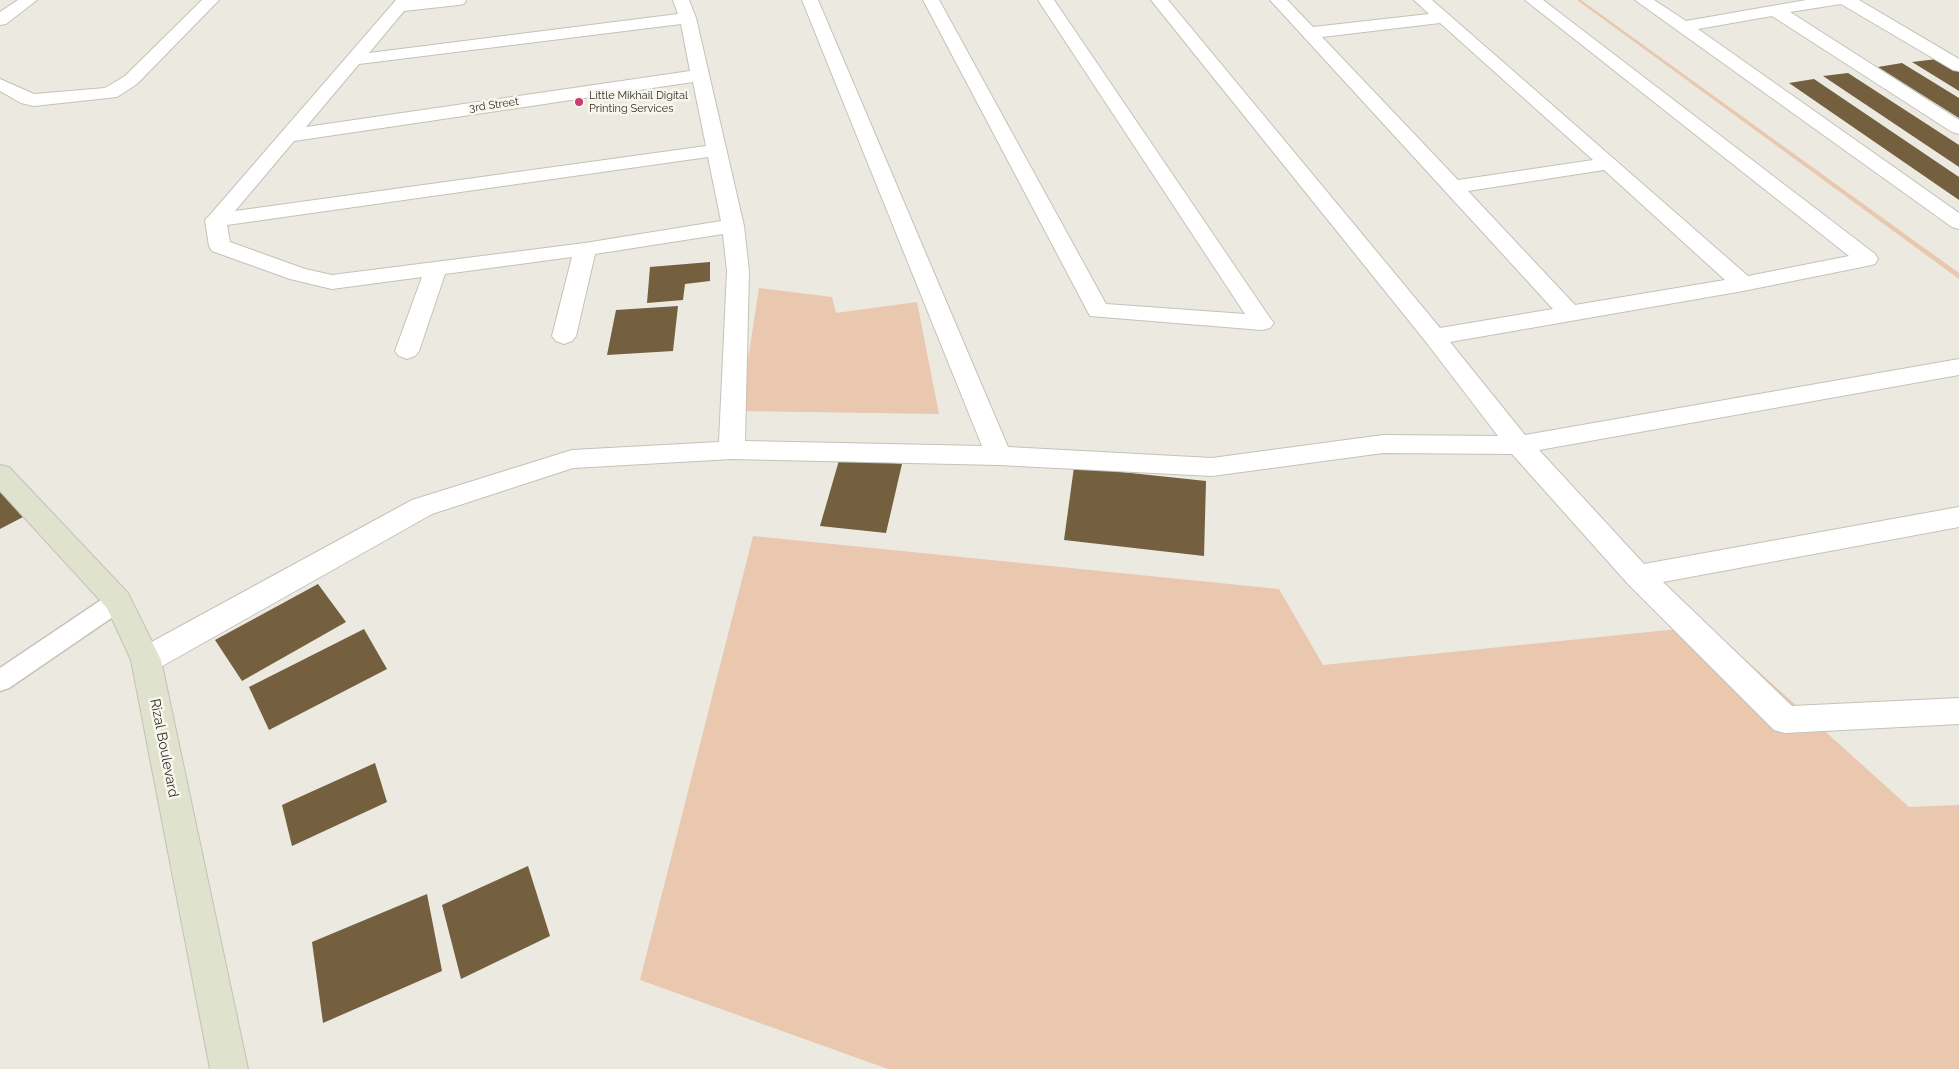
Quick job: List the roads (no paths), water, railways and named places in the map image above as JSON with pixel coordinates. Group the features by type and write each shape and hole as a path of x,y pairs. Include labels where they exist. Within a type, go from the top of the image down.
{"main road":[{"name":"Rizal Boulevard","path":"0,474 118,601 146,660 229,1069"}],"street":[{"path":"0,20 29,0"},
{"path":"0,84 28,99 34,100 110,93 131,80 211,0"},
{"path":"458,0 402,4 216,220 220,246 298,274 332,282 585,249 733,226"},
{"path":"931,0 1098,311 1262,323 1046,0"},
{"path":"1159,0 1434,337 1519,445 1638,576 1785,720 1959,711"},
{"path":"1278,0 1570,313"},
{"path":"1422,0 1444,17 1743,284"},
{"path":"1434,337 1743,284 1867,259 1533,0"},
{"path":"1643,0 1959,223"},
{"path":"1683,27 1836,0"},
{"path":"1847,0 1959,66"},
{"path":"817,1 1000,456"},
{"path":"352,60 684,9 701,75 733,226 738,271 732,450"},
{"path":"1775,10 1959,128"},
{"path":"1310,33 1444,17"},
{"name":"3rd Street","path":"288,136 701,75"},
{"path":"216,220 716,150"},
{"path":"1454,187 1607,164"},
{"path":"564,336 585,249"},
{"path":"407,351 436,268"},
{"path":"146,660 422,507 572,459 732,450 1000,456 1212,467 1383,444 1519,445 1959,367"},
{"path":"1638,576 1959,517"}],"lane":[{"path":"0,681 118,601"}],"place":[{"name":"Little Mikhail Digital Printing Services","path":"579,102"}]}
